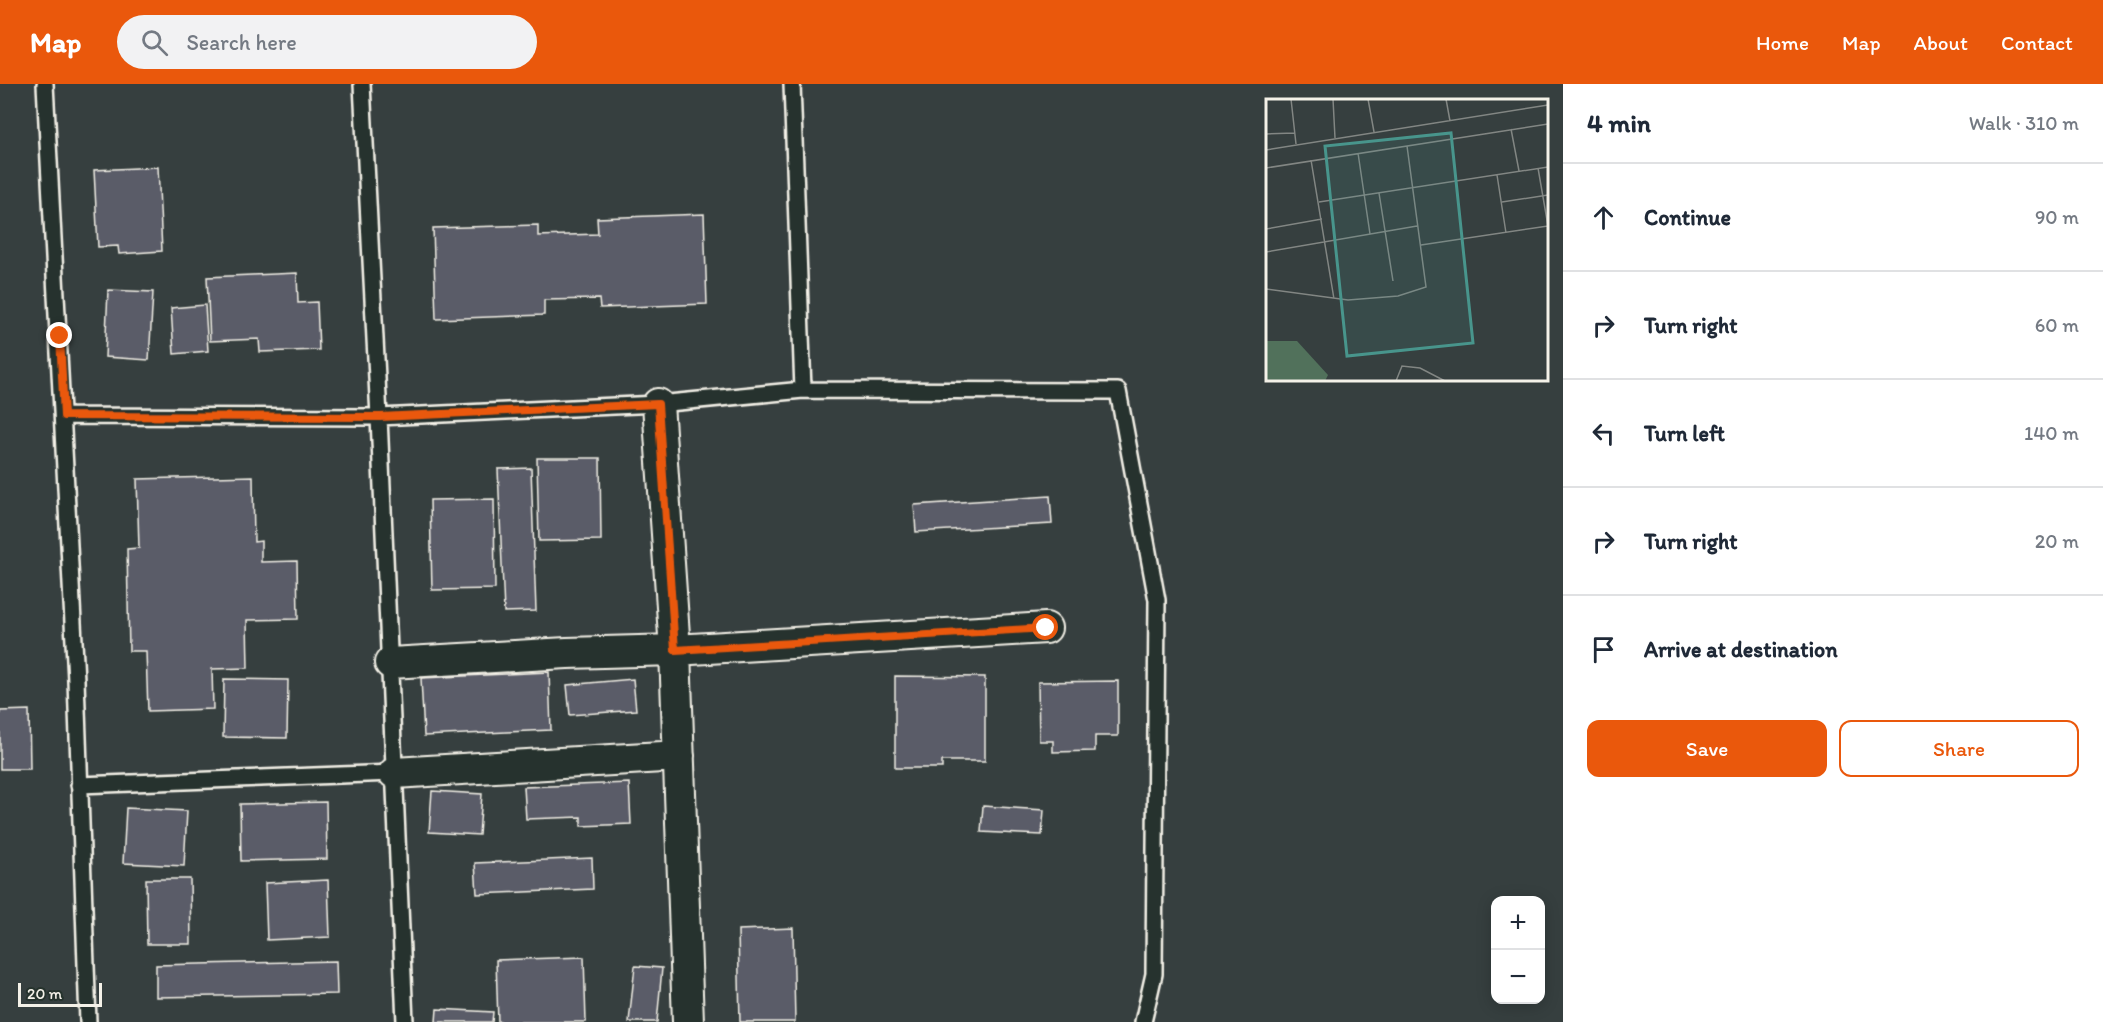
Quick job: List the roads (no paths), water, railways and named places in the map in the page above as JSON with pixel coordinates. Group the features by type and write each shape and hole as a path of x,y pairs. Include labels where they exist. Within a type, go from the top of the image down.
{"street":[{"path":"658,404 675,650 688,1022"},
{"path":"390,663 567,653 675,650 1046,628"},
{"path":"394,773 679,756"}],"lane":[{"path":"45,84 64,416 88,1022"},
{"path":"362,84 380,417 405,1022"},
{"path":"792,84 803,390"},
{"path":"64,416 380,417 658,404 803,390 1118,391 1157,600 1154,974 1143,1022"},
{"path":"79,785 394,773"}]}
